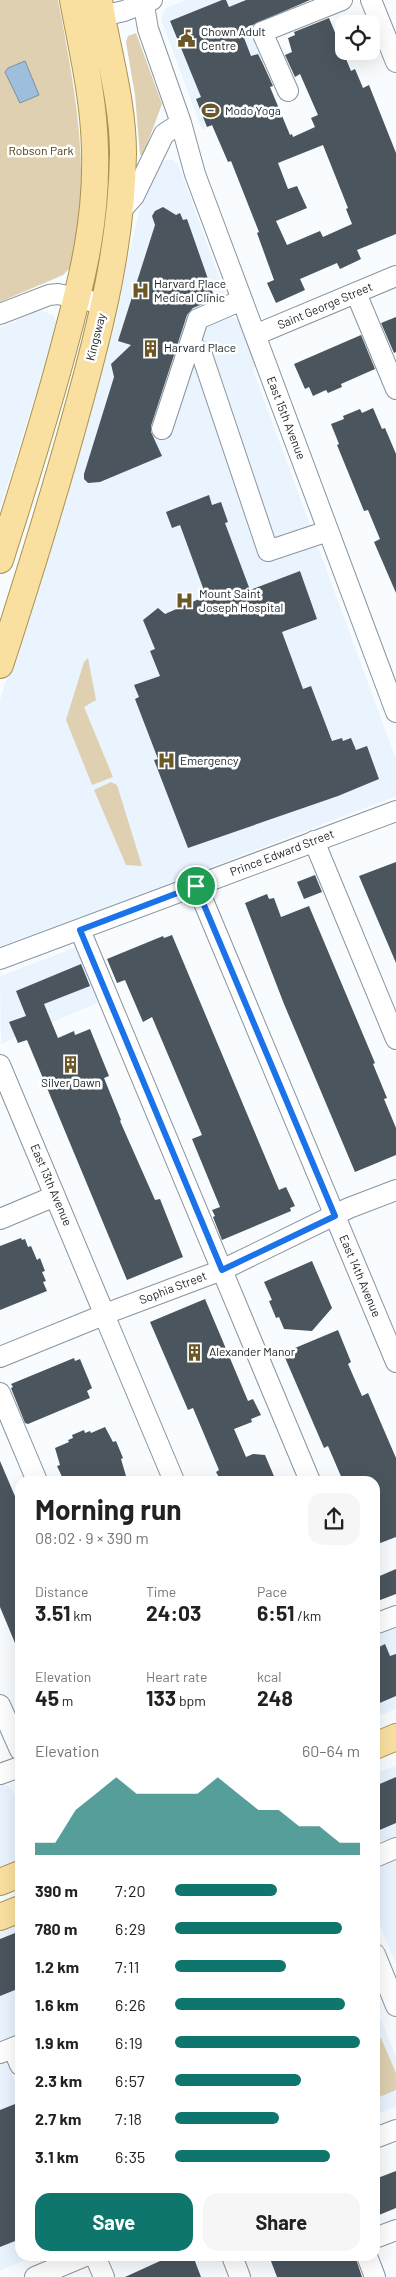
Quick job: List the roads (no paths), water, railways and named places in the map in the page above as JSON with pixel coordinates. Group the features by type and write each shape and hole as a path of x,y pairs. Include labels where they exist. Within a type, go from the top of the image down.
{"main road":[{"name":"Kingsway","path":"0,664 48,513 97,340 113,265 120,212 123,151 120,110 88,9"},
{"path":"0,560 50,402 87,262 93,216 95,150 88,9"},
{"path":"0,1882 15,1876"},
{"path":"0,1917 15,1911"}],"street":[{"path":"288,91 262,32 342,0"},
{"path":"371,0 396,62"},
{"path":"88,9 124,11 146,1"},
{"name":"East 15th Avenue","path":"146,1 148,28 181,123 195,174 396,712"},
{"path":"120,212 134,196 164,134 181,123"},
{"name":"Saint George Street","path":"255,335 396,276"},
{"path":"356,293 396,390"},
{"path":"0,314 49,295 77,298 104,304"},
{"path":"162,429 198,319 242,300"},
{"path":"190,345 202,352 268,551 328,531"},
{"name":"Prince Edward Street","path":"0,959 396,811"},
{"path":"314,841 396,1039"},
{"name":"East 14th Avenue","path":"196,886 396,1362"},
{"path":"80,930 308,1476"},
{"name":"East 13th Avenue","path":"2,1076 55,1196 172,1476"},
{"name":"Sophia Street","path":"0,1357 222,1270 335,1216 396,1190"},
{"path":"0,1219 55,1196"},
{"path":"0,1393 35,1476"},
{"path":"380,1622 396,1616"},
{"path":"0,1705 15,1739"},
{"path":"0,1774 15,1769"},
{"path":"380,1855 396,1848"},
{"path":"380,1966 396,2006"},
{"path":"380,2136 396,2130"},
{"path":"380,2236 396,2230"},
{"path":"35,2277 73,2261"},
{"path":"97,2261 104,2277"},
{"path":"234,2261 240,2277"},
{"path":"369,2261 375,2277"}],"water":[{"path":"25,61 39,95 20,103 5,72 8,68"}],"place":[{"name":"Chown Adult Centre","path":"187,39"},
{"name":"Modo Yoga","path":"211,111"},
{"name":"Harvard Place Medical Clinic","path":"140,291"},
{"name":"Harvard Place","path":"150,348"},
{"name":"Mount Saint Joseph Hospital","path":"185,601"},
{"name":"Emergency","path":"166,761"},
{"name":"Silver Dawn","path":"71,1064"},
{"name":"Alexander Manor","path":"195,1352"}],"park label":[{"name":"Robson Park","path":"41,151"}]}
